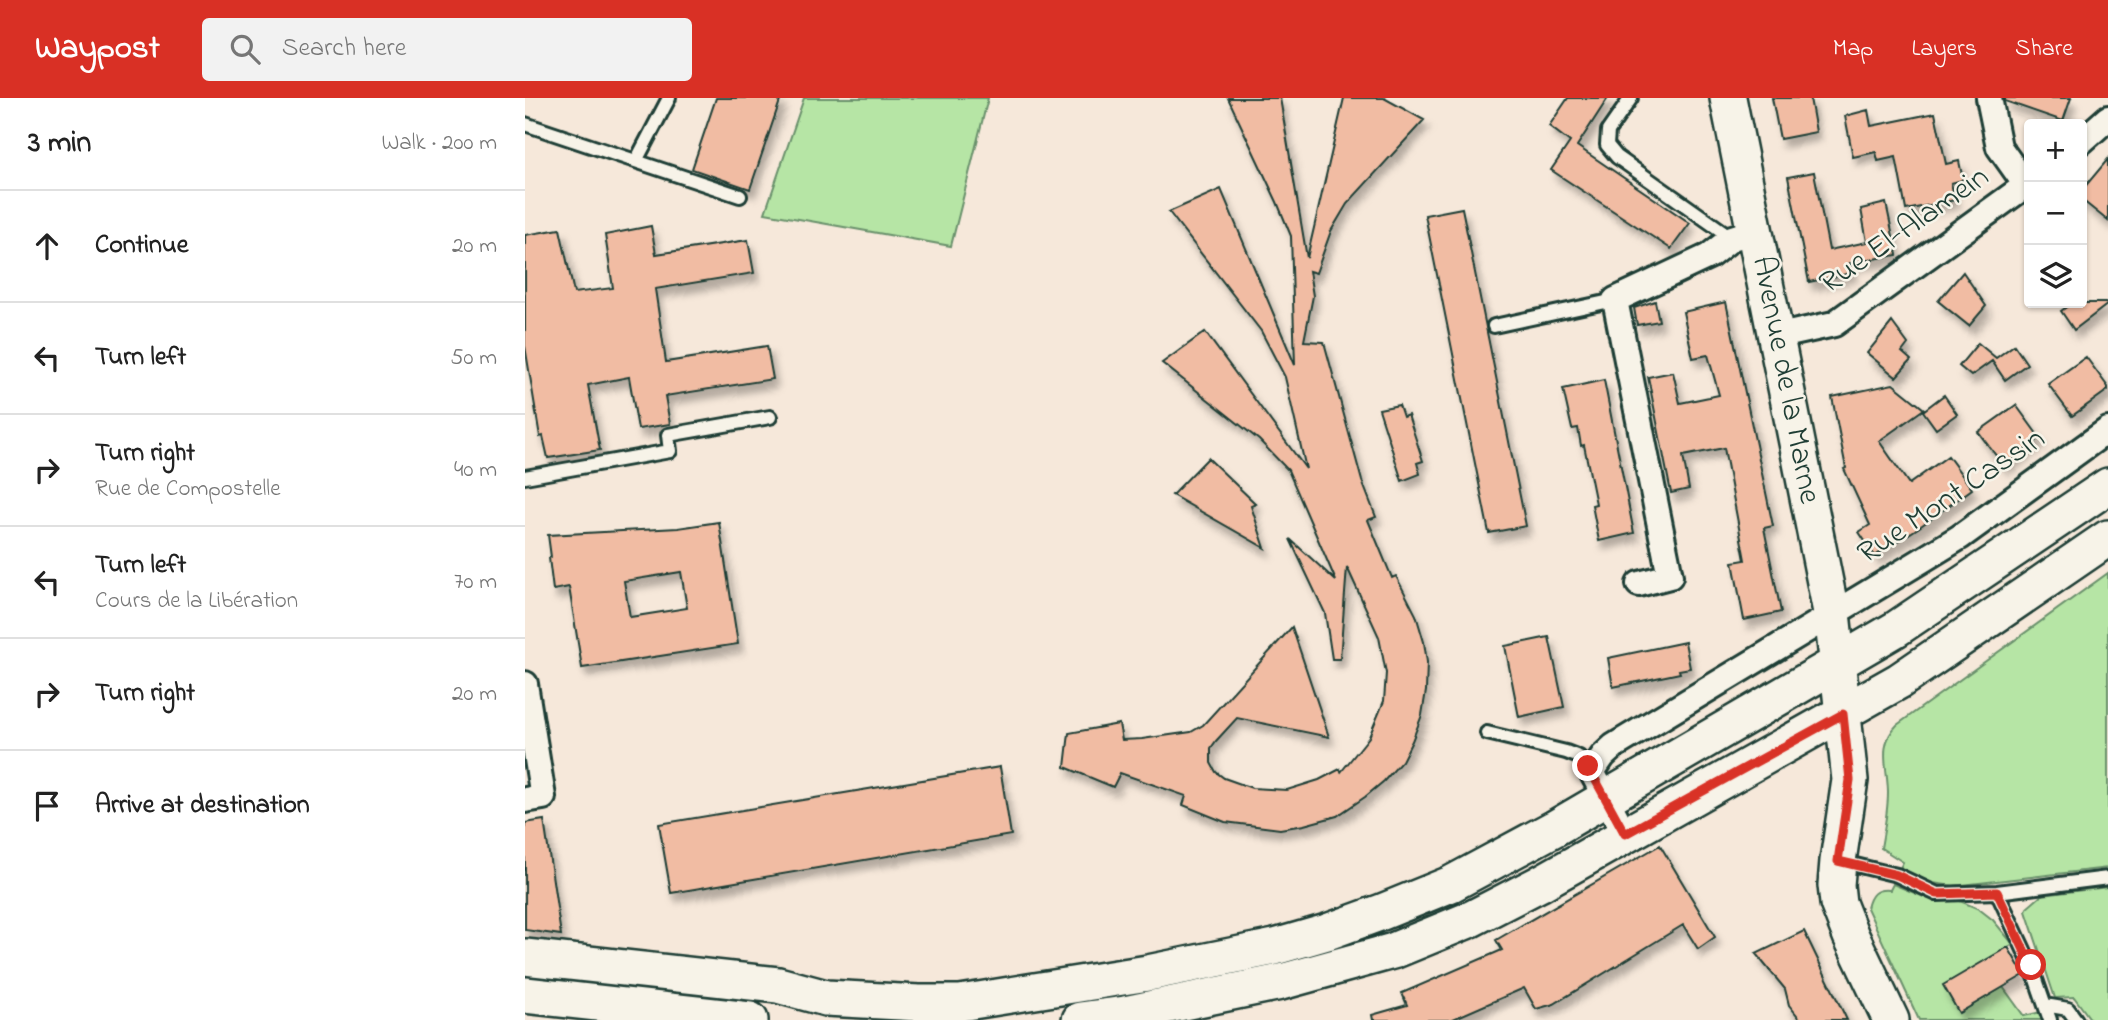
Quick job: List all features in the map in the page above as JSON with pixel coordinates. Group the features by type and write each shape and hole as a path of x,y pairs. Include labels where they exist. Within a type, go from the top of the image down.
{"main road":[{"name":"Avenue de la Marne","path":"1728,98 1743,234 1775,337 1831,615 1850,780 1838,861 1838,902 1891,1020"},
{"path":"525,957 778,985 825,1009 960,1003 1149,973 1275,947 1327,932 1451,884 1544,834 1599,785 1837,663 1926,610 2108,486"},
{"path":"1843,714 1859,687 1877,665 2038,558 2108,506"},
{"path":"1080,1020 1248,990 1393,951 1471,919 1539,884 1899,681 2108,538"},
{"path":"1625,834 1694,776 1801,710 1823,690 1837,663"},
{"path":"1345,964 1380,935 1463,902 1563,842 1599,785"},
{"path":"525,978 666,992 720,978"},
{"path":"525,995 750,1020"}],"street":[{"path":"1989,98 1999,147 2026,182"},
{"path":"2087,137 2108,118"},
{"name":"Rue El-Alamein","path":"1775,337 1834,324 2024,187"},
{"path":"1639,584 1670,576 1615,300 1709,256 1743,234"},
{"name":"Rue Mont Cassin","path":"1599,785 1603,756 1614,746 1960,537 2108,430"},
{"path":"525,684 534,798"},
{"path":"1599,785 1625,834"}],"lane":[{"path":"636,161 669,98"},
{"path":"1631,98 1608,131 1607,145 1617,157 1743,234"},
{"path":"525,124 740,196"},
{"path":"1494,326 1615,300"},
{"path":"525,477 670,451 668,435 770,417"},
{"path":"1487,733 1579,757 1599,785"},
{"path":"1838,861 1897,875 1937,894 1997,892 2108,878"},
{"path":"1997,892 2031,965 2050,1020"},
{"path":"2045,1005 2068,1009 2076,1020"}],"green space":[{"path":"804,98 988,98 951,246 765,213"},
{"path":"2108,573 2108,868 1953,886 1926,882 1900,868 1903,862 1881,848 1888,800 1885,749 1891,733 1897,725"},
{"path":"1893,884 1929,899 1960,901 1979,909 1993,920 2013,944 1944,985 1959,1013 2003,987 2024,1016 2041,1012 2043,1020 1919,1020 1867,908 1874,893 1890,890"},
{"path":"2108,887 2108,1020 2091,1020 2074,997 2055,998 2026,911 2042,895"}],"building":[{"path":"716,98 781,98 750,189 692,169"},
{"path":"1228,98 1280,98 1307,258 1344,98 1384,98 1424,120 1347,204 1331,231 1316,273 1309,271 1313,296 1304,341 1324,342 1362,481 1376,517 1368,520 1392,578 1396,576 1416,615 1427,662 1422,715 1402,761 1365,797 1337,816 1280,829 1225,822 1183,805 1186,796 1120,773 1113,787 1065,767 1069,733 1119,724 1122,740 1142,739 1191,732 1203,725 1292,627 1329,737 1237,718 1211,748 1211,763 1216,772 1224,778 1252,788 1287,790 1319,780 1340,769 1341,772 1369,737 1384,701 1386,673 1379,637 1347,567 1340,659 1332,659 1325,613 1290,539 1336,581 1288,470 1259,440 1162,363 1205,332 1306,469 1285,377 1261,331 1169,212 1221,189 1295,365 1291,236"},
{"path":"1568,98 1608,98 1577,146 1690,223 1671,249 1551,170 1570,142 1549,126"},
{"path":"1772,98 1810,98 1816,132 1780,139"},
{"path":"2005,98 2071,98 2064,119 2005,101"},
{"path":"1868,110 1871,126 1935,113 1946,164 1959,161 1963,180 1951,183 1955,200 1906,210 1896,157 1878,161 1876,152 1853,157 1845,116"},
{"path":"2108,159 2108,221 2087,204 2087,184"},
{"path":"1814,172 1829,250 1867,242 1861,209 1886,203 1897,255 1850,263 1852,273 1809,282 1788,177"},
{"path":"1462,208 1526,526 1489,533 1425,215"},
{"path":"651,226 656,254 748,240 754,273 655,289 666,362 767,346 773,379 665,396 670,424 638,429 629,377 588,385 600,450 548,458 543,436 540,437 525,346 525,235 560,229 574,293 613,288 605,235"},
{"path":"1963,272 1986,306 1969,326 1938,301"},
{"path":"1655,301 1659,321 1637,325 1634,308"},
{"path":"1726,302 1773,526 1764,528 1781,612 1744,620 1733,562 1745,560 1724,448 1683,456 1689,489 1671,493 1648,377 1673,372 1680,403 1719,395 1708,355 1693,358 1683,312"},
{"path":"2087,303 2108,303 2074,330 2061,311 2065,308 2087,308"},
{"path":"1892,322 1908,344 1902,352 1911,360 1896,377 1867,353"},
{"path":"1978,343 1996,358 2014,345 2027,364 2005,380 1992,361 1971,376 1959,366"},
{"path":"2086,357 2108,390 2072,416 2048,384"},
{"path":"1604,380 1634,533 1599,541 1592,505 1596,504 1584,445 1581,446 1578,428 1572,429 1563,389"},
{"path":"1893,384 1924,409 1879,441 1909,484 1948,456 1972,489 1875,556 1859,532 1870,525 1844,469 1846,468 1832,397"},
{"path":"1944,395 1957,414 1936,429 1923,411"},
{"path":"1399,405 1403,417 1408,415 1423,461 1417,463 1420,474 1402,481 1379,409"},
{"path":"2016,405 2040,438 2004,466 1978,432"},
{"path":"1208,458 1256,504 1251,506 1265,548 1172,495"},
{"path":"719,522 738,644 582,668 569,587 553,590 548,535 678,528","holes":["681,572 687,608 630,617 624,581"]},
{"path":"1549,637 1564,707 1519,717 1505,646"},
{"path":"1685,642 1690,668 1679,670 1680,673 1613,687 1608,658"},
{"path":"1000,767 1011,835 671,893 659,824"},
{"path":"544,820 561,935 525,930 525,823"},
{"path":"1660,845 1715,937 1698,949 1683,925 1554,1004 1536,1009 1524,988 1451,1020 1373,1020 1372,1015 1407,1005 1402,993 1502,950 1496,940"},
{"path":"1804,931 1847,1020 1801,1020 1789,1005 1785,989 1756,954"},
{"path":"2008,947 2024,975 1959,1013 1943,985"}],"route":[{"path":"1588,766 1625,834 1843,714 1850,780 1838,861 1897,875 1937,894 1997,892 2031,965"}]}
